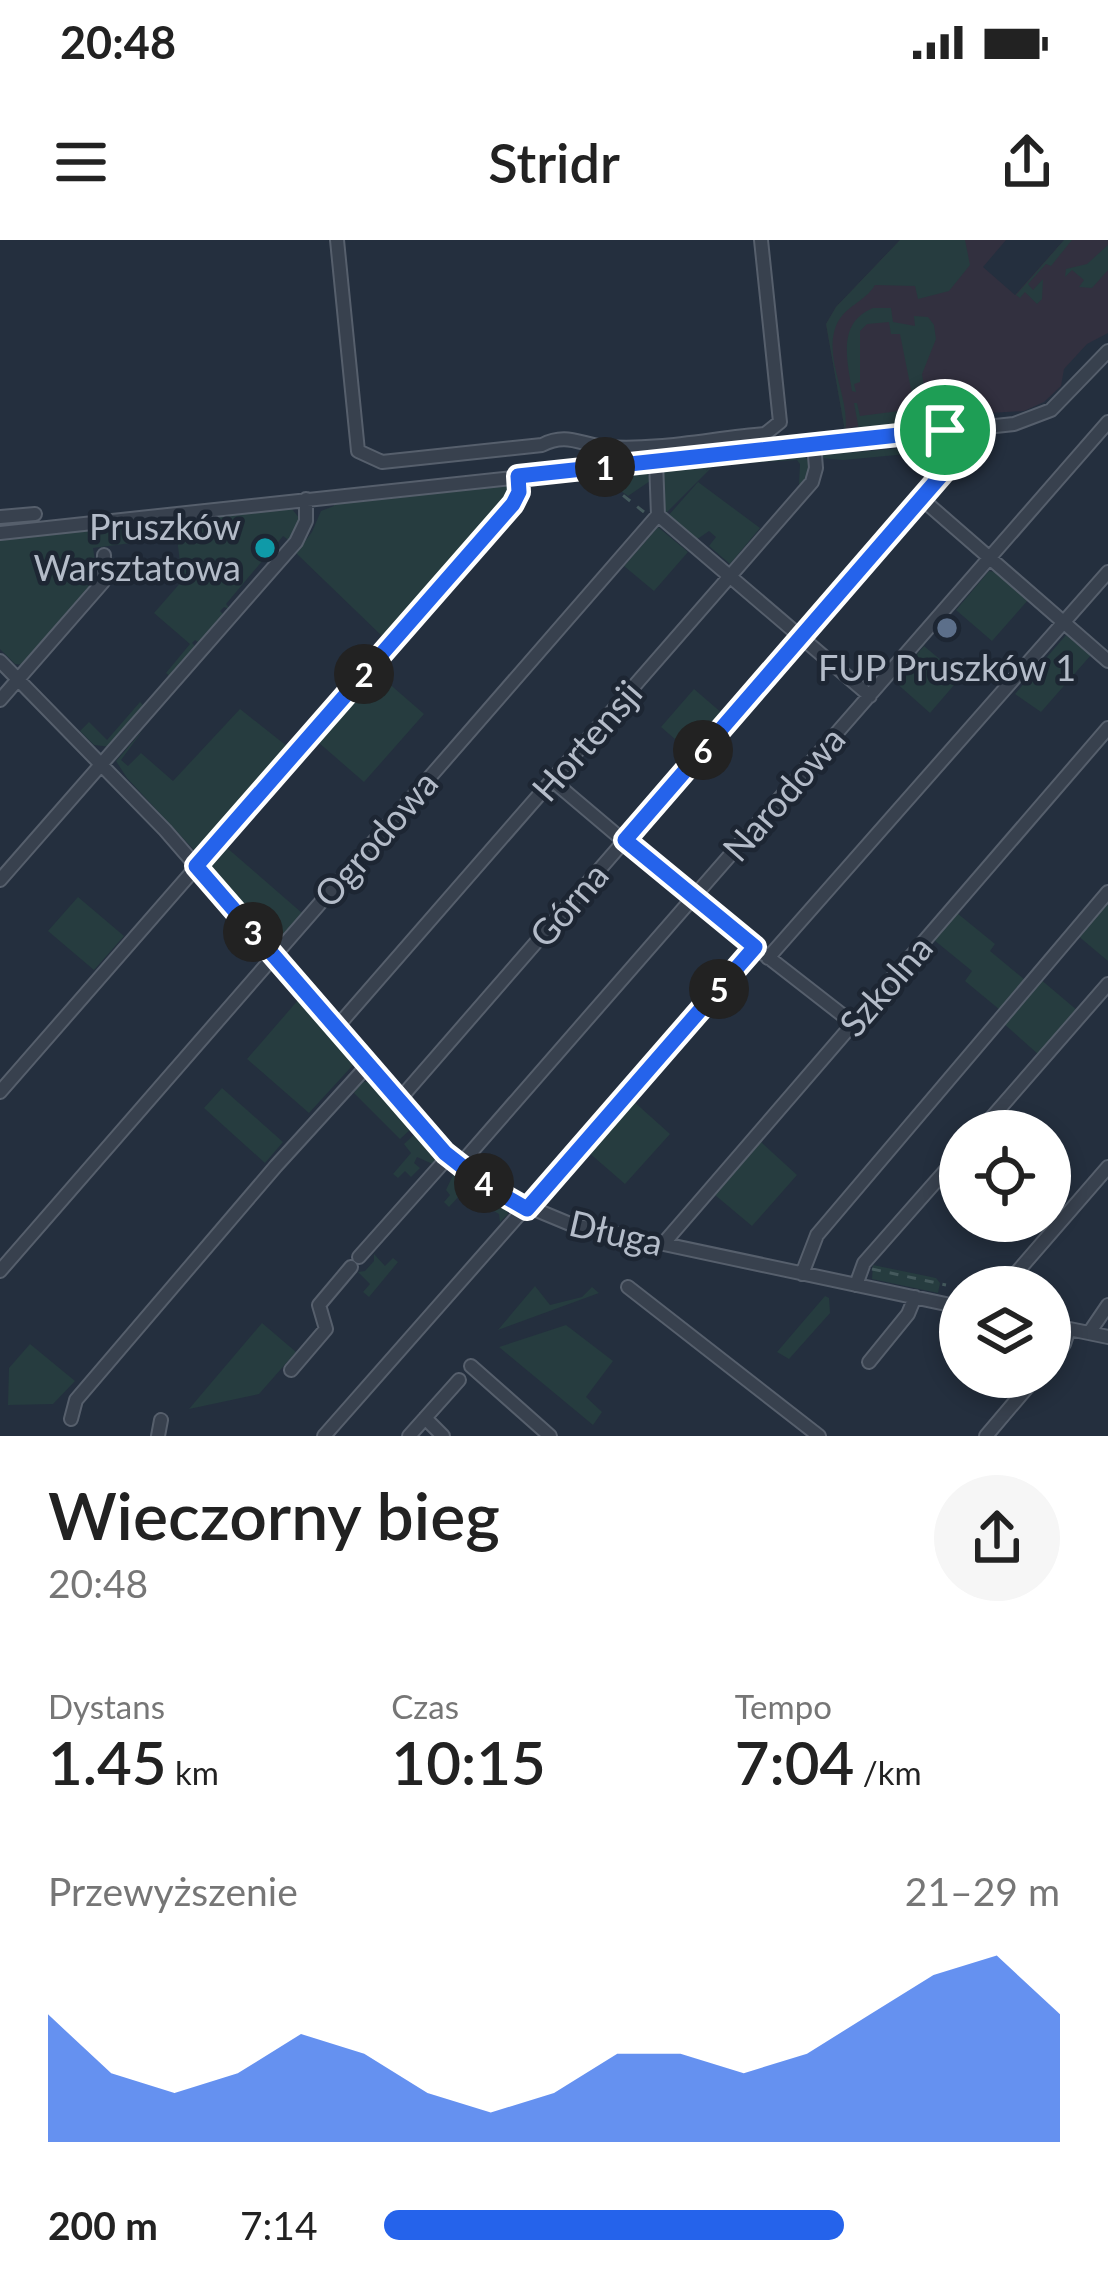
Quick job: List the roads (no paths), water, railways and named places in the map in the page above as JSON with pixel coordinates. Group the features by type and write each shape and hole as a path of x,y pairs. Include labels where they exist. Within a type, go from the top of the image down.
{"street":[{"path":"337,240 358,451 382,462 542,445 563,438 601,447 627,446 765,434 774,429 780,422 761,240"},
{"path":"0,533 1014,424 1041,416 1066,398 1108,351"},
{"name":"Narodowa","path":"291,1370 326,1329 318,1307 355,1262 454,1161 693,898 1108,422"},
{"name":"Górna","path":"399,1100 922,499 953,457 956,430"},
{"name":"Hortensji","path":"336,1028 813,479 814,444"},
{"path":"656,461 654,516 870,696"},
{"path":"0,1093 513,504 519,492 518,476"},
{"path":"0,880 296,542 306,521 305,499"},
{"path":"922,499 1108,661"},
{"path":"0,518 35,514"},
{"name":"Ogrodowa","path":"0,1271 654,516"},
{"path":"0,700 103,581 104,555"},
{"path":"769,958 1108,572"},
{"name":"Długa","path":"0,662 196,866 454,1161 527,1209 570,1224 939,1302"},
{"name":"Szkolna","path":"663,1244 1108,728"},
{"path":"553,781 854,1024"},
{"path":"802,1274 817,1234 1108,892"},
{"path":"324,1436 755,947"},
{"path":"998,1110 1108,984"},
{"path":"71,1419 80,1395 368,1065"},
{"path":"1022,1266 1108,1167"},
{"path":"856,1285 864,1263 939,1178"},
{"path":"628,1287 819,1436"},
{"path":"868,1362 908,1314 915,1298"},
{"path":"1089,1334 1108,1305"},
{"path":"1071,1330 1108,1337"},
{"path":"471,1366 550,1436"},
{"path":"409,1436 459,1380"},
{"path":"986,1436 1018,1398"},
{"path":"424,1418 443,1436"},
{"path":"158,1436 161,1420"}],"place":[{"name":"Pruszków Warsztatowa","path":"265,548"},
{"name":"FUP Pruszków 1","path":"947,628"}]}
